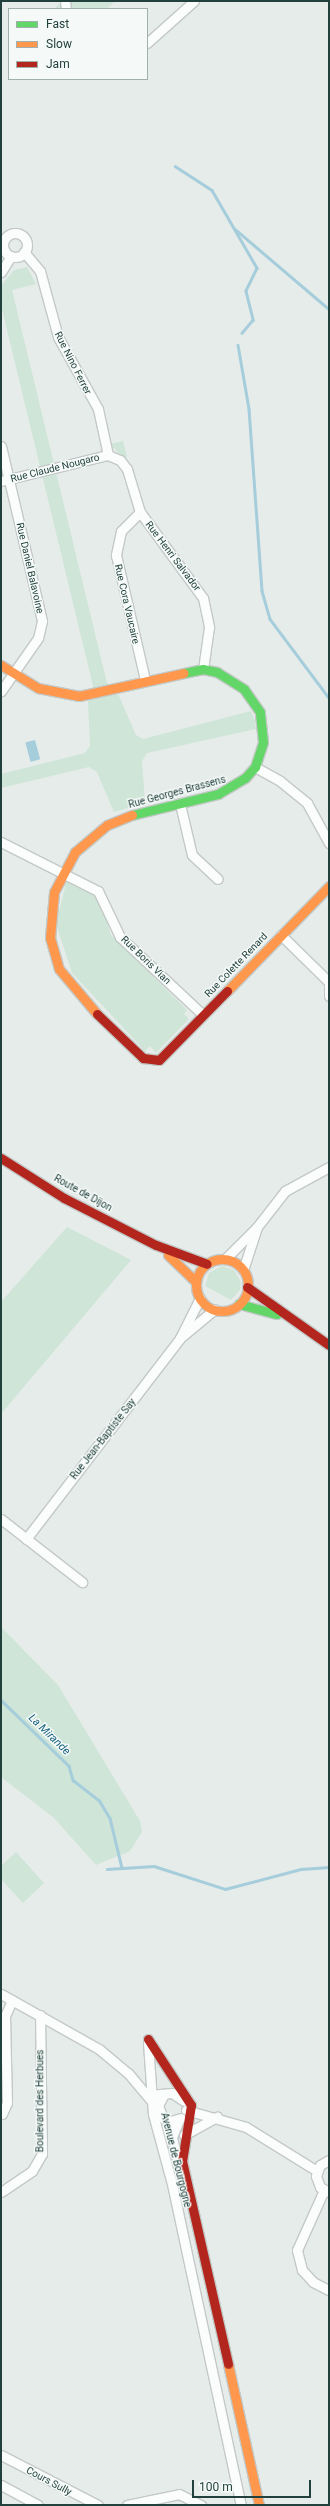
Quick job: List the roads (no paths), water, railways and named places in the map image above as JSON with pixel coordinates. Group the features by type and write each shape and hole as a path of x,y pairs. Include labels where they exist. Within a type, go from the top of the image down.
{"street":[{"path":"148,42 194,1"},
{"path":"1,272 11,256 24,252 27,241 23,235 12,233 3,239 4,248 11,256"},
{"name":"Rue Nino Ferrer","path":"24,252 40,271 58,336 98,410 108,455"},
{"name":"Rue Daniel Balavoine","path":"1,446 5,480 42,621 38,638 1,692"},
{"name":"Rue Claude Nougaro","path":"5,480 108,455"},
{"name":"Rue Henri Salvador","path":"108,455 124,465 140,512 203,598 209,627 203,669"},
{"name":"Rue Cora Vaucaire","path":"140,512 121,531 116,555 145,680"},
{"path":"1,665 13,674 38,688 79,696 102,693 145,680 203,669 230,678 256,704 264,736 255,767 280,780 307,803 329,843"},
{"name":"Rue Georges Brassens","path":"159,1060 148,1061 138,1054 80,998 59,969 49,926 54,892 62,872 82,845 107,825 232,788 255,767"},
{"path":"180,804 192,855 218,879"},
{"name":"Rue Boris Vian","path":"1,842 98,891 120,936 203,1015"},
{"name":"Rue Colette Renard","path":"159,1060 329,886"},
{"path":"281,935 328,981 329,996"},
{"name":"Route de Dijon","path":"1,1158 64,1198 156,1245 207,1264"},
{"path":"1,1166 64,1198"},
{"path":"294,1321 239,1304 225,1310 215,1310 200,1298 196,1282 207,1264 225,1259 257,1227 284,1191 329,1168"},
{"path":"239,1304 247,1287 243,1270 257,1227"},
{"name":"Route de Dijon","path":"156,1245 196,1282"},
{"path":"225,1259 243,1270"},
{"path":"247,1287 329,1345"},
{"name":"Rue Jean-Baptiste Say","path":"26,1539 180,1338 200,1298"},
{"name":"Rue Jean-Baptiste Say","path":"180,1338 215,1310"},
{"path":"1,1519 82,1582"},
{"path":"1,1994 106,2053 171,2121 179,2120"},
{"path":"2,2114 7,2103 5,2016 12,2000"},
{"name":"Boulevard des Herbues","path":"1,2192 32,2171 42,2154 40,2015"},
{"name":"Avenue de Bourgogne","path":"241,2505 155,2103 148,2039 170,2077 190,2101 184,2136 182,2161 256,2504"},
{"path":"155,2103 164,2096 177,2094 184,2100 189,2110 217,2117 246,2127 317,2171"},
{"path":"155,2103 164,2096"},
{"name":"Avenue de Bourgogne","path":"155,2103 245,2505"},
{"name":"Avenue de Bourgogne","path":"189,2110 179,2120 172,2137 256,2504"},
{"path":"184,2136 217,2117"},
{"path":"329,2160 317,2171 317,2182 326,2191 297,2250 302,2270 313,2282 329,2290"},
{"name":"Cours Sully","path":"1,2455 98,2505"},
{"path":"1,2485 38,2505"},
{"path":"127,2505 179,2494 202,2505"},
{"path":"245,2505 256,2504"}],"water":[{"path":"35,740 40,759 31,762 25,743"}],"waterway":[{"path":"175,166 212,190 257,268 246,291 253,320 242,333"},
{"path":"235,229 329,309"},
{"path":"238,345 249,409 262,591 270,619 329,698"},
{"name":"La Mirande","path":"1,1700 69,1766 73,1780 99,1800 110,1818 122,1868"},
{"path":"107,1869 154,1866 225,1889 301,1869 329,1867"}]}
